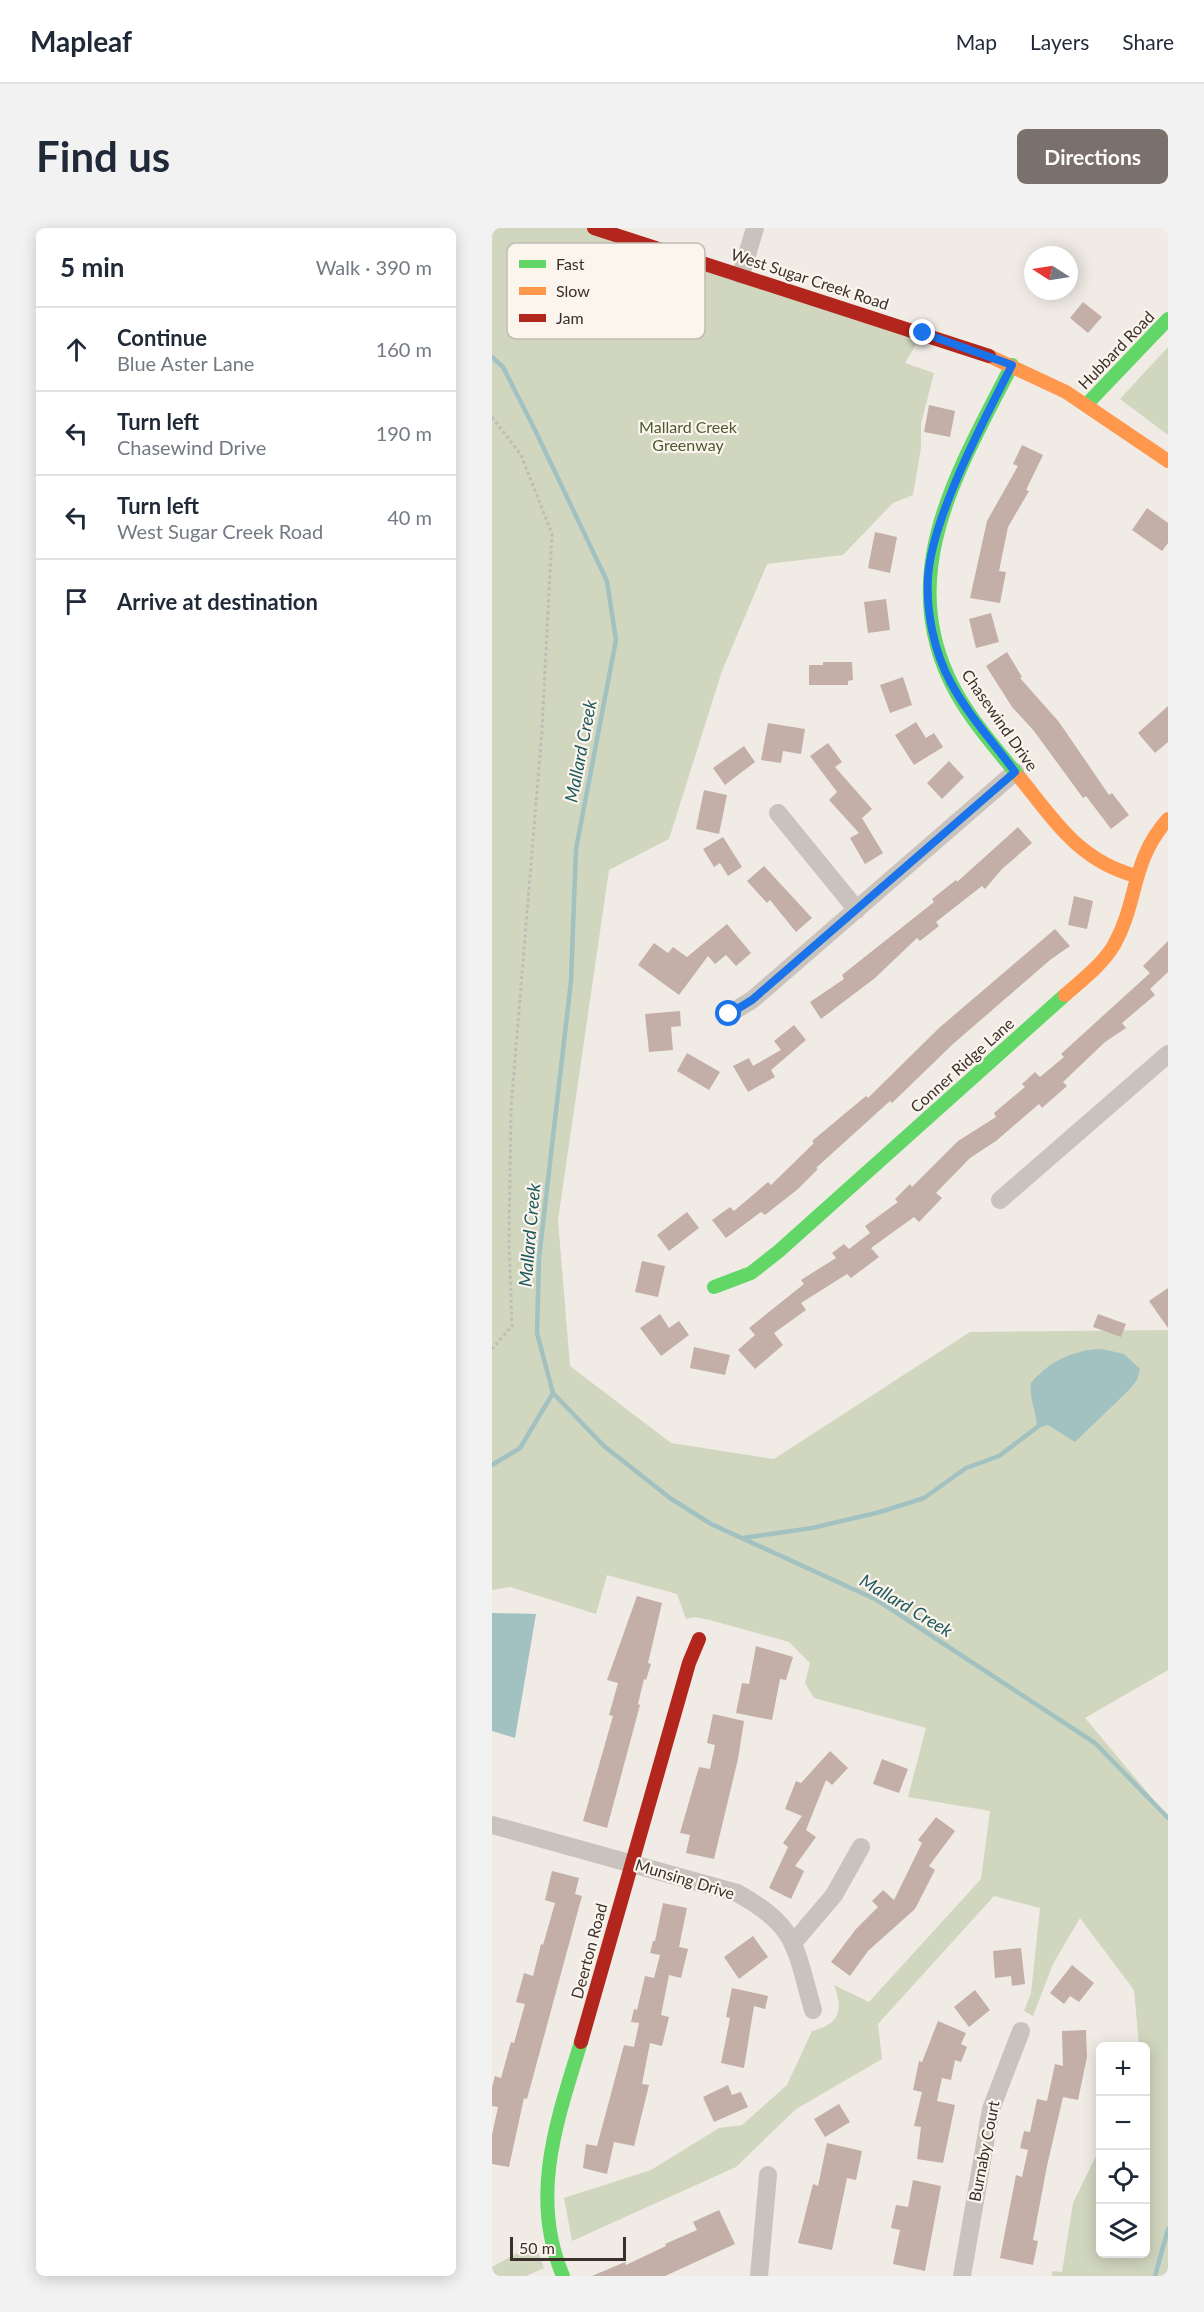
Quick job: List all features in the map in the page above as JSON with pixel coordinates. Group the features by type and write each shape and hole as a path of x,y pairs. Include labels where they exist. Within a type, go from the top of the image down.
{"street":[{"name":"West Sugar Creek Road","path":"594,228 641,243"},
{"path":"741,275 755,228"},
{"name":"West Sugar Creek Road","path":"705,263 949,341 1012,365 1087,404 1168,461"},
{"name":"Hubbard Road","path":"1087,404 1168,319"},
{"name":"Chasewind Drive","path":"1012,365 990,408 945,512 935,543 928,575 928,598 939,654 951,683 1015,772 1089,857 1106,869 1136,876"},
{"path":"729,1014 752,1000 1015,772"},
{"path":"778,813 857,910"},
{"name":"Conner Ridge Lane","path":"714,1287 751,1273 779,1251 1099,965 1113,950 1124,927 1141,855 1149,839 1168,819"},
{"path":"1000,1200 1168,1054"},
{"name":"Deerton Road","path":"563,2276 555,2259 546,2221 546,2184 556,2131 630,1862 689,1663 699,1639"},
{"name":"Munsing Drive","path":"492,1825 737,1893 765,1908 783,1925 794,1942 813,2010"},
{"path":"794,1942 834,1895 861,1846"},
{"name":"Burnaby Court","path":"962,2276 991,2109 1021,2031"},
{"path":"759,2276 768,2175"}],"path":[{"path":"492,417 521,455 552,534 542,730 511,1108 509,1241 512,1326 492,1349"}],"green space":[{"name":"Mallard Creek Greenway","path":"492,228 596,228 643,243 507,243 507,339 705,339 705,263 923,333 905,363 934,373 921,424 921,448 913,495 893,503 843,555 767,564 722,671 669,839 609,870 558,1220 570,1366 671,1443 774,1459 970,1332 1168,1330 1168,1670 1085,1718 1168,1817 1168,2276 1052,2276 1052,2271 1062,2272 1073,2203 1096,2156 1096,2258 1150,2258 1150,2042 1139,2042 1134,1990 1080,1918 1053,1964 1033,2016 1024,2011 1031,1993 1040,1908 994,1896 878,2024 882,2059 796,2109 736,2167 572,2241 564,2198 651,2170 719,2128 742,2125 787,2085 812,2031 828,2025 837,2015 839,2002 834,1985 869,2002 981,1879 990,1811 908,1797 926,1728 814,1698 805,1683 810,1663 789,1642 710,1620 695,1617 686,1619 677,1594 607,1575 596,1614 510,1587 492,1590"},
{"path":"1168,347 1168,435 1120,399"},
{"path":"535,2243 544,2268 526,2276 492,2276 492,2267"}],"water":[{"path":"1102,1349 1124,1354 1140,1369 1137,1380 1129,1390 1075,1442 1048,1425 1037,1428 1031,1383 1038,1375 1062,1358 1071,1354"},
{"path":"492,1613 536,1614 515,1738 492,1731"}],"building":[{"path":"1083,302 1102,317 1088,333 1070,318"},
{"path":"929,405 955,411 950,437 924,432"},
{"path":"1022,445 1043,455 1026,490 1029,491 1008,527 999,571 1006,572 1000,603 970,598 987,521 1018,466 1013,464"},
{"path":"1147,508 1168,523 1168,543 1162,551 1132,530"},
{"path":"875,532 897,537 890,573 868,568"},
{"path":"886,599 890,630 868,633 864,602"},
{"path":"991,613 999,642 976,648 969,619"},
{"path":"1007,652 1022,677 1020,678 1059,722 1109,795 1112,793 1129,815 1111,829 1086,796 1083,798 1034,731 1012,707 986,666"},
{"path":"823,662 852,662 853,680 848,681 848,685 809,685 809,665 823,665"},
{"path":"903,677 912,705 890,713 880,685"},
{"path":"1168,706 1168,742 1155,753 1138,733"},
{"path":"916,722 926,738 934,733 943,747 914,765 895,735"},
{"path":"768,723 805,729 801,754 783,751 781,763 761,760"},
{"path":"828,743 842,762 835,767 872,809 862,818 883,853 865,864 850,838 859,833 829,800 837,792 810,756"},
{"path":"744,746 755,762 725,785 713,768"},
{"path":"949,761 964,777 942,799 927,783"},
{"path":"704,790 727,795 719,834 696,829"},
{"path":"1018,827 1032,843 1002,869 985,889 982,886 936,922 939,926 920,941 917,938 875,978 821,1019 810,1002 844,979 842,975 934,902 932,899 956,880 957,882"},
{"path":"723,837 742,867 728,876 720,863 714,867 703,849"},
{"path":"764,866 812,918 796,932 770,900 767,903 747,881"},
{"path":"1074,896 1093,901 1087,929 1068,925"},
{"path":"727,924 751,953 736,966 726,955 715,964 708,956 679,995 638,965 654,943 668,953 673,947 687,957"},
{"path":"1055,929 1070,946 1050,960 953,1044 892,1103 890,1101 816,1168 818,1169 798,1189 765,1215 761,1212 726,1238 712,1220 730,1207 734,1211 768,1182 771,1185 814,1143 812,1141 866,1096 868,1098 939,1028"},
{"path":"1168,941 1168,972 1150,989 1155,995 1122,1023 1126,1028 1105,1042 1063,1082 1067,1086 1042,1108 1039,1104 996,1141 970,1158 936,1193 942,1198 919,1222 914,1217 871,1248 879,1257 851,1278 847,1274 801,1303 806,1310 774,1333 783,1345 755,1369 738,1350 755,1335 749,1328 804,1284 801,1280 836,1258 832,1253 844,1244 849,1249 870,1233 865,1226 898,1202 895,1199 910,1184 912,1187 958,1141 996,1117 994,1113 1025,1087 1022,1084 1035,1072 1040,1077 1064,1057 1061,1054 1150,973 1143,966"},
{"path":"680,1011 681,1026 671,1027 673,1050 649,1052 645,1014"},
{"path":"794,1025 806,1040 771,1070 775,1077 748,1092 733,1066 749,1058 753,1066 781,1050 774,1041"},
{"path":"687,1053 720,1072 709,1090 677,1071"},
{"path":"687,1212 699,1228 669,1251 657,1235"},
{"path":"642,1261 665,1266 658,1297 635,1292"},
{"path":"1168,1288 1168,1328 1149,1301"},
{"path":"660,1314 669,1328 679,1321 689,1335 661,1356 640,1328"},
{"path":"1098,1314 1126,1324 1121,1337 1093,1327"},
{"path":"694,1347 730,1355 725,1375 690,1368"},
{"path":"637,1596 662,1603 648,1663 651,1664 646,1680 644,1679 638,1704 640,1705 607,1828 583,1821 613,1716 609,1715 618,1683 607,1680"},
{"path":"756,1646 793,1657 786,1680 780,1679 772,1720 736,1713 742,1683 749,1684"},
{"path":"713,1714 744,1721 738,1759 714,1859 686,1853 690,1835 680,1833 699,1767 710,1769 715,1745 707,1743"},
{"path":"830,1751 848,1768 832,1785 826,1780 806,1830 816,1837 795,1866 804,1871 791,1899 769,1888 788,1847 783,1843 802,1816 785,1809 796,1781 801,1783"},
{"path":"882,1759 908,1769 899,1793 873,1784"},
{"path":"936,1817 955,1831 929,1866 935,1870 915,1909 868,1951 850,1976 831,1962 856,1929 878,1907 872,1901 883,1890 894,1900 922,1843 918,1840"},
{"path":"552,1871 579,1878 575,1894 582,1896 527,2099 524,2098 509,2167 492,2164 492,2135 498,2107 492,2106 492,2087 495,2076 501,2078 525,2004 516,2002 524,1973 533,1976 555,1903 545,1900"},
{"path":"663,1903 687,1908 679,1947 688,1949 681,1978 669,1975 661,2015 669,2017 662,2046 650,2043 642,2084 649,2085 634,2146 614,2142 607,2174 583,2168 586,2144 597,2146 624,2045 634,2047 639,2023 631,2022 634,2009 637,2010 645,1976 654,1978 660,1955 650,1953 653,1941 655,1941"},
{"path":"753,1936 768,1957 739,1979 724,1957"},
{"path":"1021,1948 1025,1984 1012,1986 1011,1976 995,1978 993,1951"},
{"path":"1072,1965 1094,1983 1079,2002 1070,1996 1064,2004 1050,1993"},
{"path":"732,1988 768,1996 765,2009 754,2006 744,2068 721,2063 730,2018 726,2017"},
{"path":"975,1990 990,2010 969,2027 954,2007"},
{"path":"938,2021 966,2033 961,2044 967,2047 961,2062 955,2060 951,2080 942,2078 937,2101 955,2105 943,2163 917,2159 921,2127 914,2126 922,2092 913,2090 919,2061 922,2062"},
{"path":"1086,2030 1087,2057 1078,2100 1063,2097 1047,2166 1033,2240 1038,2241 1033,2265 1000,2258 1016,2175 1022,2177 1028,2150 1020,2148 1024,2131 1030,2132 1037,2099 1047,2101 1055,2064 1063,2066 1062,2031"},
{"path":"728,2085 732,2095 741,2092 748,2107 714,2122 703,2097"},
{"path":"839,2104 850,2122 825,2137 814,2119"},
{"path":"827,2143 862,2151 856,2180 847,2178 832,2250 798,2243 813,2184 818,2186"},
{"path":"913,2180 941,2186 925,2271 893,2264 900,2230 891,2228 896,2205 908,2207"},
{"path":"719,2210 735,2244 665,2276 592,2276 625,2262 626,2265 697,2230 693,2222"}],"waterway":[{"name":"Mallard Creek","path":"492,357 503,367 607,581 616,640 576,849 571,981 539,1258 537,1333 553,1393 604,1446 670,1498 711,1524 877,1600 1095,1743 1168,1818"},
{"path":"492,1465 520,1448 553,1393"},
{"path":"743,1538 812,1528 880,1512 924,1498 966,1468 999,1456 1040,1425"},
{"name":"Mallard Creek","path":"1155,2276 1168,2229"}],"traffic: fast":[{"path":"1087,404 1168,319"},
{"path":"1012,365 953,485 940,525 931,566 930,608 938,651 957,694 979,727 1020,778"},
{"path":"714,1287 751,1273 779,1251 1065,995"},
{"path":"563,2276 553,2246 548,2217 547,2188 556,2129 581,2042"}],"traffic: slow":[{"path":"989,356 1066,392 1168,461"},
{"path":"1020,778 1057,824 1083,850 1116,869 1136,876"},
{"path":"1065,995 1098,966 1114,945 1128,912 1147,850 1168,819"}],"traffic: jam":[{"path":"594,228 640,243"},
{"path":"705,264 989,356"},
{"path":"581,2042 689,1663 699,1639"}],"route":[{"path":"729,1014 752,1000 1015,772 951,683 939,654 928,598 928,575 945,512 990,408 1012,365 923,333"}]}
